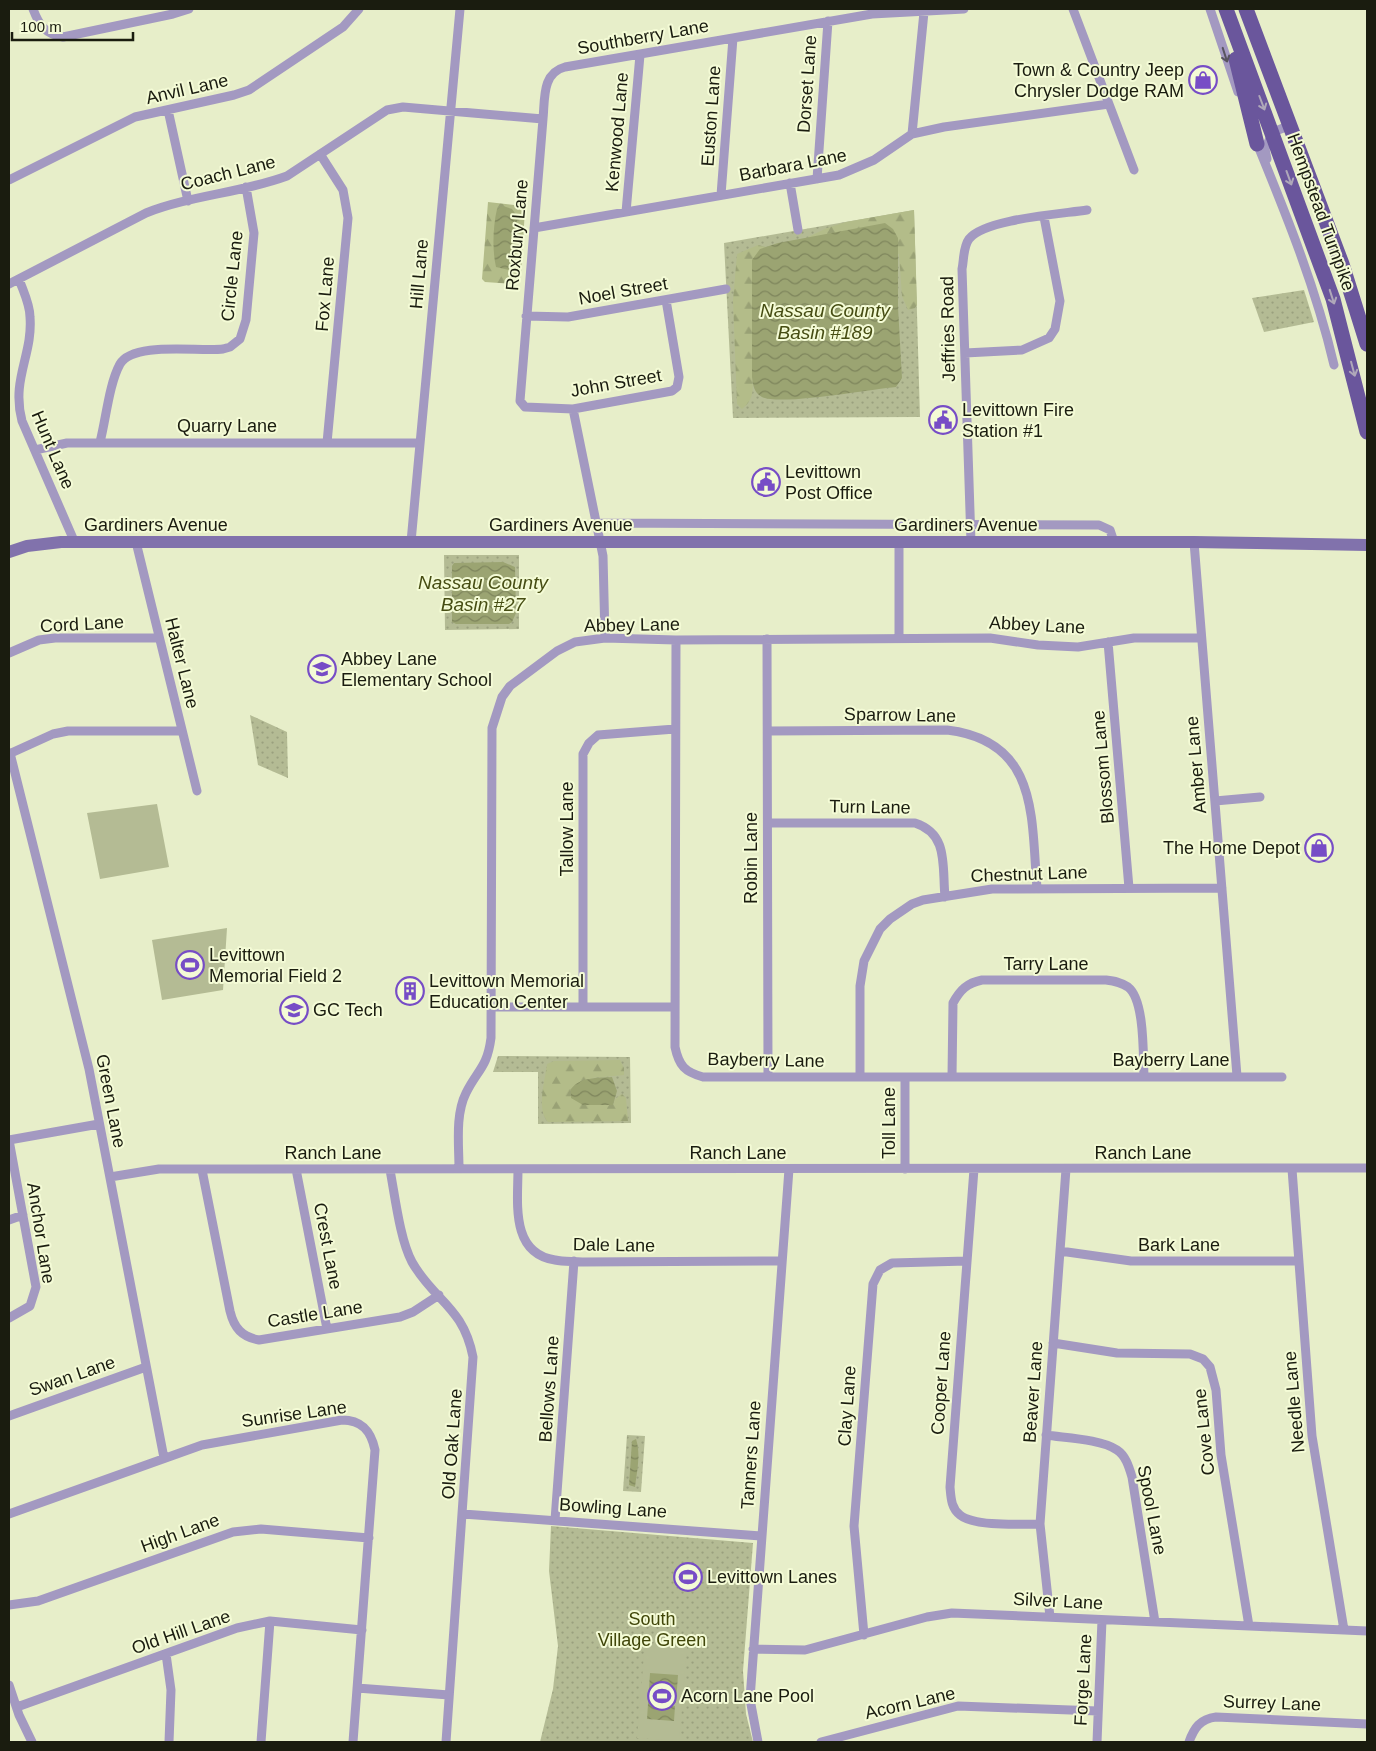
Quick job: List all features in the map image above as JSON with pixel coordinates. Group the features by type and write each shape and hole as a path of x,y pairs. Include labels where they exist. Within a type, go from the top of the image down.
{"main road":[{"path":"1225,9 1257,144"},
{"name":"Hempstead Turnpike","path":"1225,9 1273,132 1333,299 1367,432"},
{"name":"Hempstead Turnpike","path":"1246,9 1342,264 1367,344"},
{"name":"Gardiners Avenue","path":"9,552 27,546 136,542 1194,542 1367,544"}],"street":[{"path":"34,9 43,29 54,36 63,37 189,9"},
{"name":"Anvil Lane","path":"9,180 121,122 234,96 249,90 343,26 359,9"},
{"name":"Hill Lane","path":"411,542 460,9"},
{"name":"Southberry Lane","path":"565,67 872,12 924,12 964,9"},
{"path":"1073,9 1134,170"},
{"name":"Hempstead Turnpike","path":"1210,9 1257,144 1268,167 1310,281 1334,365"},
{"path":"912,134 924,12"},
{"name":"Dorset Lane","path":"817,179 828,21"},
{"name":"Euston Lane","path":"721,196 733,38"},
{"name":"Kenwood Lane","path":"626,212 640,55"},
{"name":"Roxbury Lane","path":"532,407 525,407 520,401 546,83 551,74 565,67"},
{"name":"Barbara Lane","path":"534,228 817,179 859,168 912,134 944,127 1109,104"},
{"name":"Coach Lane","path":"9,284 146,213 169,204 287,176 387,110 403,107 543,119"},
{"path":"168,110 188,200"},
{"path":"1268,167 1265,149 1273,132 1291,125"},
{"name":"Fox Lane","path":"320,154 342,190 348,218 327,443"},
{"path":"790,183 798,230"},
{"name":"Circle Lane","path":"100,442 115,375 120,362 126,356 146,350 223,350 240,339 246,320 254,233 246,187"},
{"name":"Jeffries Road","path":"971,542 962,269 966,245 976,233 1001,222 1088,210"},
{"path":"965,353 1022,350 1049,338 1055,329 1060,301 1044,217"},
{"name":"Hunt Lane","path":"19,279 30,314 30,327 17,398 22,421 75,543"},
{"name":"Noel Street","path":"526,316 568,317 726,289"},
{"name":"John Street","path":"532,407 573,409 662,394 677,387 677,365 666,300"},
{"path":"573,409 603,556 605,638"},
{"name":"Quarry Lane","path":"35,450 67,443 100,442 420,443"},
{"name":"Gardiners Avenue","path":"596,522 1099,524 1110,530 1114,542"},
{"name":"Halter Lane","path":"136,542 197,791"},
{"path":"899,542 899,638"},
{"name":"Amber Lane","path":"1194,542 1237,1076"},
{"name":"Cord Lane","path":"9,653 39,640 55,638 159,638"},
{"name":"Abbey Lane","path":"459,1169 461,1108 466,1093 482,1070 489,1055 491,1007 492,728 502,697 510,686 557,651 575,642 605,638 676,640 990,638 1038,645 1078,647 1134,638 1201,638"},
{"name":"Robin Lane","path":"767,639 768,1077"},
{"name":"Bayberry Lane","path":"676,640 675,1047 678,1060 683,1068 691,1074 703,1077 1282,1077"},
{"name":"Blossom Lane","path":"1108,642 1129,888"},
{"name":"Tallow Lane","path":"583,1007 583,754 589,743 598,735 675,729"},
{"name":"Sparrow Lane","path":"768,730 947,730 972,735 990,742 1011,760 1027,789 1037,888"},
{"path":"9,754 53,734 68,731 182,731"},
{"name":"Green Lane","path":"9,754 89,1069 164,1458"},
{"path":"1215,801 1260,797"},
{"name":"Turn Lane","path":"768,823 914,823 923,826 931,830 940,843 945,897"},
{"name":"Chestnut Lane","path":"860,1077 860,986 864,961 868,948 880,929 900,912 923,900 992,888 1222,888"},
{"name":"Tarry Lane","path":"952,1077 953,1003 958,992 968,984 982,980 1118,982 1132,991 1137,1001 1140,1016 1144,1076"},
{"path":"491,1007 675,1007"},
{"name":"Toll Lane","path":"905,1077 905,1169"},
{"path":"9,1140 99,1124"},
{"name":"Anchor Lane","path":"9,1140 36,1287 30,1306 9,1318"},
{"name":"Ranch Lane","path":"110,1177 159,1169 1367,1168"},
{"name":"Dale Lane","path":"518,1169 518,1219 524,1238 533,1249 545,1257 554,1260 574,1261 782,1261"},
{"name":"Tanners Lane","path":"758,1742 750,1699 789,1169"},
{"name":"Cooper Lane","path":"974,1169 966,1261 951,1500 960,1515 972,1520 1040,1524"},
{"name":"Beaver Lane","path":"1050,1617 1040,1524 1066,1169"},
{"name":"Needle Lane","path":"1292,1169 1312,1436 1344,1630"},
{"name":"Castle Lane","path":"202,1170 230,1311 236,1328 245,1336 259,1340 400,1317 413,1312 439,1296"},
{"name":"Crest Lane","path":"296,1170 327,1329"},
{"name":"Old Oak Lane","path":"390,1170 406,1249 417,1270 462,1323 470,1339 473,1357 446,1742"},
{"path":"9,1220 23,1215"},
{"name":"Bark Lane","path":"1060,1251 1131,1261 1299,1261"},
{"name":"Bellows Lane","path":"555,1520 574,1261"},
{"name":"Clay Lane","path":"864,1635 854,1526 873,1284 880,1270 892,1262 966,1261"},
{"name":"Cove Lane","path":"1053,1343 1117,1353 1190,1354 1203,1359 1210,1367 1215,1383 1221,1455 1249,1626"},
{"name":"Swan Lane","path":"9,1416 146,1367"},
{"name":"Sunrise Lane","path":"9,1514 164,1458 224,1440 342,1420 357,1422 370,1432 375,1450 353,1742"},
{"name":"Spool Lane","path":"1046,1435 1108,1445 1119,1450 1126,1460 1132,1477 1155,1622"},
{"name":"Bowling Lane","path":"463,1514 761,1536"},
{"name":"High Lane","path":"9,1605 38,1601 234,1532 261,1529 369,1538"},
{"name":"Silver Lane","path":"753,1648 805,1650 928,1617 952,1613 1367,1631"},
{"name":"Forge Lane","path":"1097,1742 1102,1620"},
{"path":"261,1742 270,1622"},
{"name":"Old Hill Lane","path":"17,1707 237,1628 270,1622 362,1630"},
{"path":"166,1654 171,1690 169,1742"},
{"path":"9,1686 32,1742"},
{"path":"357,1688 449,1695"},
{"name":"Acorn Lane","path":"821,1742 958,1706 1098,1711"},
{"name":"Surrey Lane","path":"1189,1742 1194,1729 1200,1722 1216,1717 1367,1724"}],"green space":[{"path":"488,202 522,206 525,209 521,275 519,281 514,284 485,282 482,279"},
{"name":"Nassau County Basin #189","path":"914,210 920,417 733,418 724,243"},
{"path":"914,210 917,305 915,308 908,310 902,296 899,254 808,237 846,222"},
{"path":"758,245 766,247 752,377 753,391 751,399 742,409 737,404 733,300 737,254"},
{"path":"1304,290 1314,322 1264,332 1252,298"},
{"name":"Nassau County Basin #27","path":"444,555 519,555 519,629 445,630"},
{"path":"250,715 287,732 288,778 258,765"},
{"path":"157,804 169,867 100,879 87,813"},
{"name":"Levittown Memorial Field 2","path":"227,928 223,990 162,1000 152,940"},
{"path":"498,1056 630,1057 631,1123 538,1124 538,1072 493,1072"},
{"path":"620,1060 624,1068 624,1075 592,1078 613,1105 615,1099 622,1094 626,1098 628,1121 548,1122 542,1110 543,1086 547,1064 554,1061"},
{"path":"627,1435 645,1436 641,1492 623,1491"},
{"name":"South Village Green","path":"551,1526 753,1543 743,1671 746,1714 753,1742 540,1742 553,1689 558,1646 549,1571"},
{"name":"Acorn Lane Pool","path":"645,1644 687,1647 679,1741 637,1738"}],"water":[{"path":"503,206 512,209 517,216 516,263 509,270 496,267 494,253 497,209"},
{"name":"Nassau County Basin #189","path":"885,223 893,229 898,238 898,307 902,378 896,387 788,400 772,399 759,395 754,388 752,377 752,260 760,249 778,243"},
{"name":"Nassau County Basin #27","path":"503,562 515,567 516,613 512,622 509,624 456,624 452,622 452,566 454,563"},
{"path":"612,1077 617,1091 613,1105 583,1105 571,1098 571,1089 579,1082"},
{"path":"636,1439 638,1469 635,1487 629,1485 632,1441"},
{"name":"Acorn Lane Pool","path":"650,1673 678,1675 676,1703 671,1702 670,1705 675,1706 674,1721 647,1719"}],"place":[{"name":"Town & Country Jeep Chrysler Dodge RAM","path":"1203,80"},
{"name":"Levittown Fire Station #1","path":"943,420"},
{"name":"Levittown Post Office","path":"766,482"},
{"name":"Abbey Lane Elementary School","path":"322,669"},
{"name":"The Home Depot","path":"1319,848"},
{"name":"Levittown Memorial Field 2","path":"190,965"},
{"name":"Levittown Memorial Education Center","path":"410,991"},
{"name":"GC Tech","path":"294,1010"},
{"name":"Levittown Lanes","path":"688,1577"},
{"name":"Acorn Lane Pool","path":"662,1696"}]}
